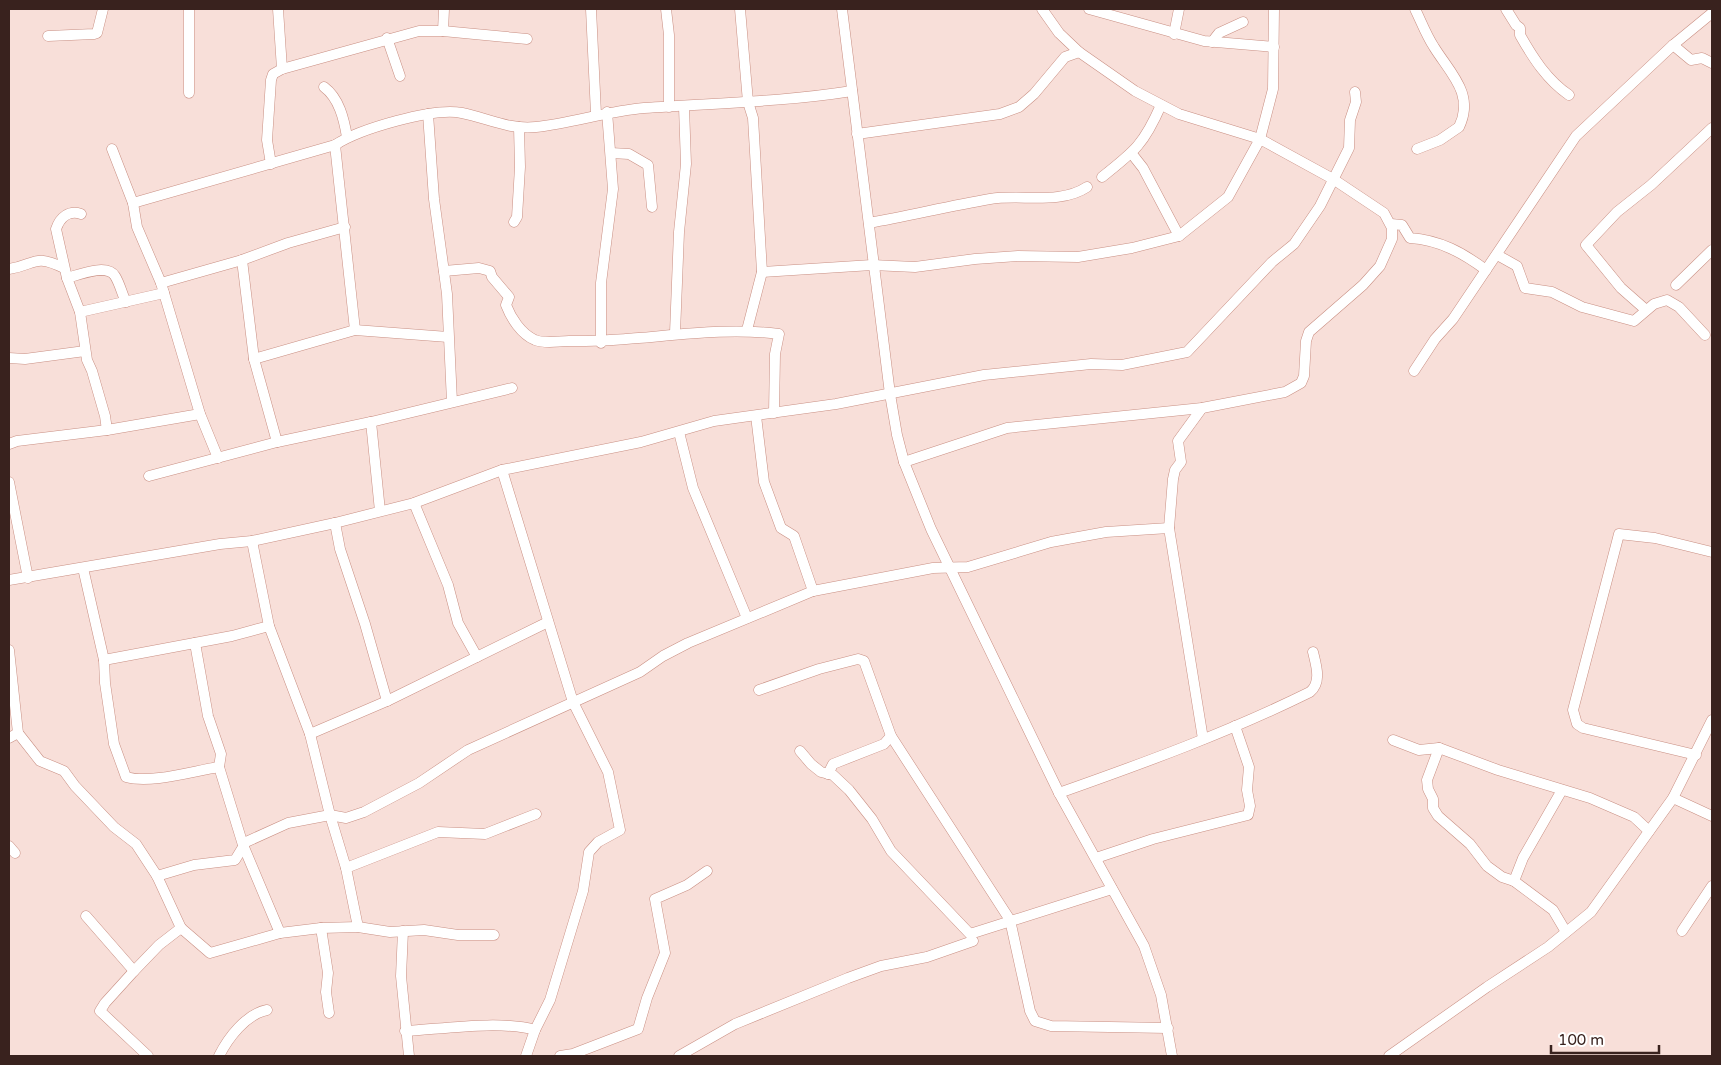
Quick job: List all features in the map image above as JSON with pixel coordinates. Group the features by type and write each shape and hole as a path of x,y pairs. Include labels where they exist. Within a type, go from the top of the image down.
{"street":[{"path":"48,36 94,34 97,32 103,9"},
{"path":"189,9 189,93"},
{"path":"278,9 282,69"},
{"path":"443,31 444,9"},
{"path":"591,9 602,113 611,153 613,189 601,282 601,343"},
{"path":"666,9 669,35 669,107"},
{"path":"740,9 748,102 753,118 762,272 747,330"},
{"path":"842,9 869,223 872,265 890,394 904,462 931,529 1059,793 1134,926 1153,967 1168,1028 1172,1056"},
{"path":"904,462 1007,428 1202,408 1286,392 1301,383 1304,376 1306,341 1309,332 1363,285 1380,266 1392,239 1391,224 1384,213 1333,179 1260,139 1179,114 1135,91 1079,52 1058,33 1042,9"},
{"path":"1088,9 1174,34 1212,42 1274,47"},
{"path":"1174,34 1179,9"},
{"path":"762,272 872,265 915,267 1001,257 1078,257 1132,248 1179,236 1228,197 1260,139 1273,89 1274,9"},
{"path":"1415,9 1432,45 1460,84 1465,106 1460,127 1440,140 1417,149"},
{"path":"1506,9 1520,28 1524,42 1544,72 1555,86 1569,95"},
{"path":"1414,371 1486,270 1576,136 1673,45 1712,13"},
{"path":"1212,42 1219,33 1243,22"},
{"path":"270,164 267,140 271,80 273,74 282,69 387,38 419,31 443,31 527,39"},
{"path":"387,38 400,76"},
{"path":"1673,45 1692,60 1702,58 1712,63"},
{"path":"857,134 1000,114 1019,107 1034,94 1064,57 1079,52"},
{"path":"324,88 336,98 345,124 347,137"},
{"path":"133,203 335,145 347,137 428,114 444,112 461,113 498,124 536,127 602,113 669,107 784,101 852,91"},
{"path":"9,580 220,544 252,541 414,503 502,470 679,432 714,422 890,394 993,373 1091,364 1122,365 1187,352 1272,262 1294,244 1320,206 1349,148 1349,125 1356,102 1355,92"},
{"path":"1102,177 1132,154 1148,134 1161,105"},
{"path":"675,333 679,232 686,164 684,107"},
{"path":"428,114 434,199 447,294 452,402"},
{"path":"514,222 517,217 519,127"},
{"path":"1646,310 1621,288 1586,245 1617,212 1651,185 1712,128"},
{"path":"335,145 355,330"},
{"path":"112,149 133,203 137,227 163,288 200,414 218,458"},
{"path":"611,153 629,154 648,165 652,207"},
{"path":"1132,154 1143,168 1179,236"},
{"path":"869,223 990,199 1021,196 1064,197 1078,194 1087,187"},
{"path":"81,214 68,214 58,221 56,229 65,273 80,312 85,351 105,416 106,430"},
{"path":"1391,224 1402,225 1410,238 1426,239 1465,254 1486,270"},
{"path":"80,312 126,302 288,243 345,227"},
{"path":"1676,285 1712,250"},
{"path":"1499,256 1517,266 1524,288 1552,292 1582,307 1634,321 1654,304 1667,300 1679,307 1705,335"},
{"path":"9,269 33,260 50,262 65,273 101,270 110,272 115,275 126,302"},
{"path":"242,260 254,359 277,442"},
{"path":"444,271 479,268 490,271 492,277 509,296 506,305 509,313 520,329 535,340 601,343 675,333 747,330 779,334 775,354 774,413"},
{"path":"254,359 355,330 448,337"},
{"path":"9,358 26,358 85,351"},
{"path":"149,476 277,442 371,422 512,388"},
{"path":"1202,408 1178,441 1181,462 1175,470 1173,479 1169,528 1203,739"},
{"path":"9,444 17,441 106,430 200,414"},
{"path":"756,416 764,482 782,528 794,536 813,591"},
{"path":"371,422 380,511"},
{"path":"679,432 693,488 747,618"},
{"path":"502,470 573,702 608,772 620,830 598,842 589,852 583,891 570,936 550,1000 535,1030 526,1056"},
{"path":"9,482 28,578"},
{"path":"414,503 448,585 458,623 476,657"},
{"path":"335,522 340,549 365,624 387,701"},
{"path":"157,876 194,865 235,860 246,842 288,823 330,814 346,818 371,809 419,783 468,750 640,672 663,656 688,643 813,591 912,571 968,567 1051,542 1106,532 1169,528"},
{"path":"1696,755 1583,728 1577,724 1574,710 1618,534 1655,538 1712,552"},
{"path":"252,541 269,626 310,734 346,868 358,927"},
{"path":"83,568 104,660 105,683 114,744 126,777 162,777 219,767"},
{"path":"310,734 387,701 548,622"},
{"path":"104,660 269,626"},
{"path":"195,642 208,716 221,754 219,767 243,846 280,933"},
{"path":"9,650 13,736 40,761 64,771 74,786 114,827 136,844 157,876 181,928 210,953 280,933 321,928 358,927 390,932 424,930 458,935 494,936"},
{"path":"1059,793 1235,726 1314,689 1318,675 1313,652"},
{"path":"759,690 819,669 861,659 864,661 892,736 1010,920 1030,1012 1035,1022 1051,1026 1168,1028"},
{"path":"1389,1056 1486,987 1548,947 1591,912 1673,798 1712,720"},
{"path":"1096,858 1153,839 1248,815 1250,806 1247,790 1249,767 1235,726"},
{"path":"831,773 833,764 884,744 892,736"},
{"path":"1394,740 1419,750 1439,748 1498,770 1614,806 1634,817 1649,831"},
{"path":"1439,748 1428,780 1428,789 1433,799 1433,808 1438,816 1470,844 1487,866 1502,877 1514,881 1553,910 1566,932"},
{"path":"800,751 821,772 831,773 849,790 872,819 891,851 970,934 1112,889"},
{"path":"1514,881 1523,858 1562,790"},
{"path":"1673,798 1712,816"},
{"path":"346,868 438,832 485,834 536,814"},
{"path":"560,1056 573,1054 638,1029 647,998 665,954 655,899 687,884 708,871"},
{"path":"1682,931 1712,886"},
{"path":"86,916 134,971"},
{"path":"148,1056 100,1011 105,1003 159,945 181,928"},
{"path":"321,928 328,973 326,992 329,1013"},
{"path":"403,931 401,976 409,1056"},
{"path":"679,1056 735,1024 848,978 881,966 927,957 973,941"},
{"path":"219,1056 223,1046 240,1027 258,1012 267,1010"},
{"path":"405,1031 499,1026 525,1027 535,1030"}]}
